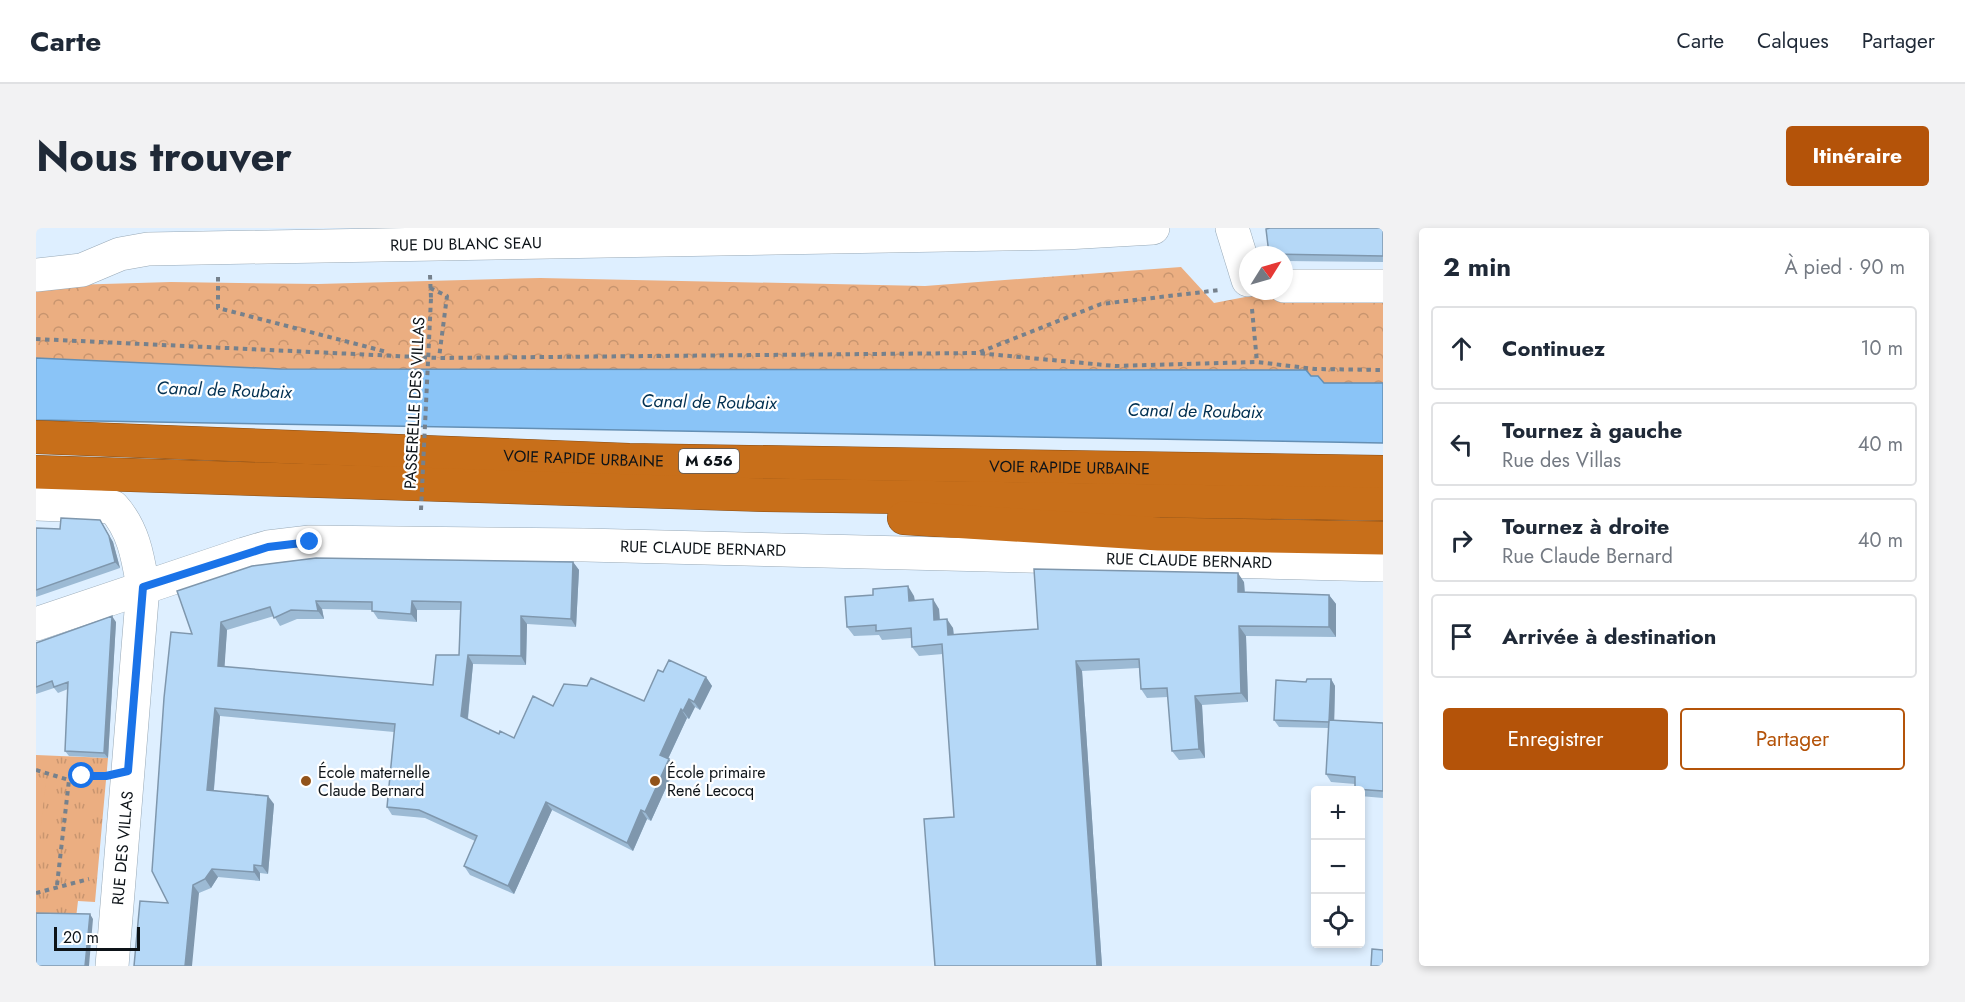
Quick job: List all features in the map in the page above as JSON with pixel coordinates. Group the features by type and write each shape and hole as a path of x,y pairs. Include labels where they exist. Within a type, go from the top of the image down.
{"highway":[{"name":"VOIE RAPIDE URBAINE","path":"36,437 618,459 1383,472"},
{"name":"VOIE RAPIDE URBAINE","path":"36,472 777,495 1383,504"},
{"path":"516,488 846,515 1159,534 1383,538"}],"street":[{"name":"RUE DU BLANC SEAU","path":"36,275 82,270 132,250 712,234 957,231 1065,233 1153,228"},
{"path":"1232,228 1239,272"},
{"path":"1293,286 1383,286"},
{"name":"RUE DES VILLAS","path":"36,504 113,507 123,518 135,545 143,587 112,966"},
{"name":"RUE CLAUDE BERNARD","path":"36,624 268,547 310,542 585,545 1383,565"}],"path":[{"path":"218,249 218,308 396,355"},
{"path":"430,288 447,296 440,358"},
{"path":"977,352 1101,304 1239,291"},
{"name":"PASSERELLE DES VILLAS","path":"421,510 431,298"},
{"path":"1244,300 1257,362"},
{"path":"36,339 440,358 977,352 1115,366 1257,362 1315,369 1383,370"},
{"path":"36,770 69,780 82,776 106,776 128,771"},
{"path":"57,885 69,780"},
{"path":"36,893 57,885 120,875"}],"green space":[{"path":"1181,267 1214,303 1239,298 1293,300 1293,294 1383,295 1383,383 1324,383 1318,376 1311,376 1306,370 280,369 36,358 36,286 171,282 318,284 540,278 925,286"},
{"path":"36,755 108,758 95,902 78,901 76,918 36,917"},
{"path":"36,777 46,778 36,871"}],"water":[{"name":"Canal de Roubaix","path":"36,358 280,369 1306,370 1311,376 1318,376 1324,383 1383,383 1383,443 36,420"}],"building":[{"path":"1383,228 1383,256 1293,254 1293,246 1268,246 1266,229"},
{"path":"61,518 100,520 109,536 115,562 36,590 36,528 60,529"},
{"path":"316,558 573,562 571,619 521,616 521,656 468,655 461,716 499,734 500,731 514,738 533,696 553,706 564,684 587,686 591,678 644,701 658,670 663,672 669,660 706,677 694,702 689,699 683,711 681,709 660,755 669,759 645,812 641,810 627,843 546,802 508,886 464,866 477,836 419,810 387,807 395,724 215,708 207,790 268,796 262,866 254,865 254,872 212,869 205,879 193,885 185,966 134,966 140,901 168,903 152,871 171,632 192,634 177,591 252,566","holes":["316,601 372,602 372,611 411,614 412,601 461,602 459,655 436,655 433,685 218,666 221,622 270,607 274,618 291,610 318,611"]},
{"path":"1034,569 1238,573 1238,592 1329,595 1329,627 1239,626 1241,693 1195,696 1199,749 1172,751 1167,688 1141,689 1139,659 1076,661 1097,966 935,966 924,819 954,817 942,644 912,647 911,628 876,631 876,625 847,627 845,597 873,595 873,589 908,586 909,601 933,599 934,620 947,619 948,635 1038,629"},
{"path":"112,616 104,753 65,751 68,682 54,687 52,681 36,687 36,643"},
{"path":"1307,679 1331,679 1329,722 1274,720 1276,680 1306,682"},
{"path":"1329,720 1383,723 1383,791 1365,790 1365,786 1355,786 1355,777 1326,774"},
{"path":"36,913 90,914 85,966 36,966"},
{"path":"1372,949 1383,950 1383,966 1371,966"}],"place":[{"name":"École maternelle Claude Bernard","path":"306,781"},
{"name":"École primaire René Lecocq","path":"655,781"}],"route":[{"path":"82,776 106,776 128,771 143,587 268,547 310,542"}]}
